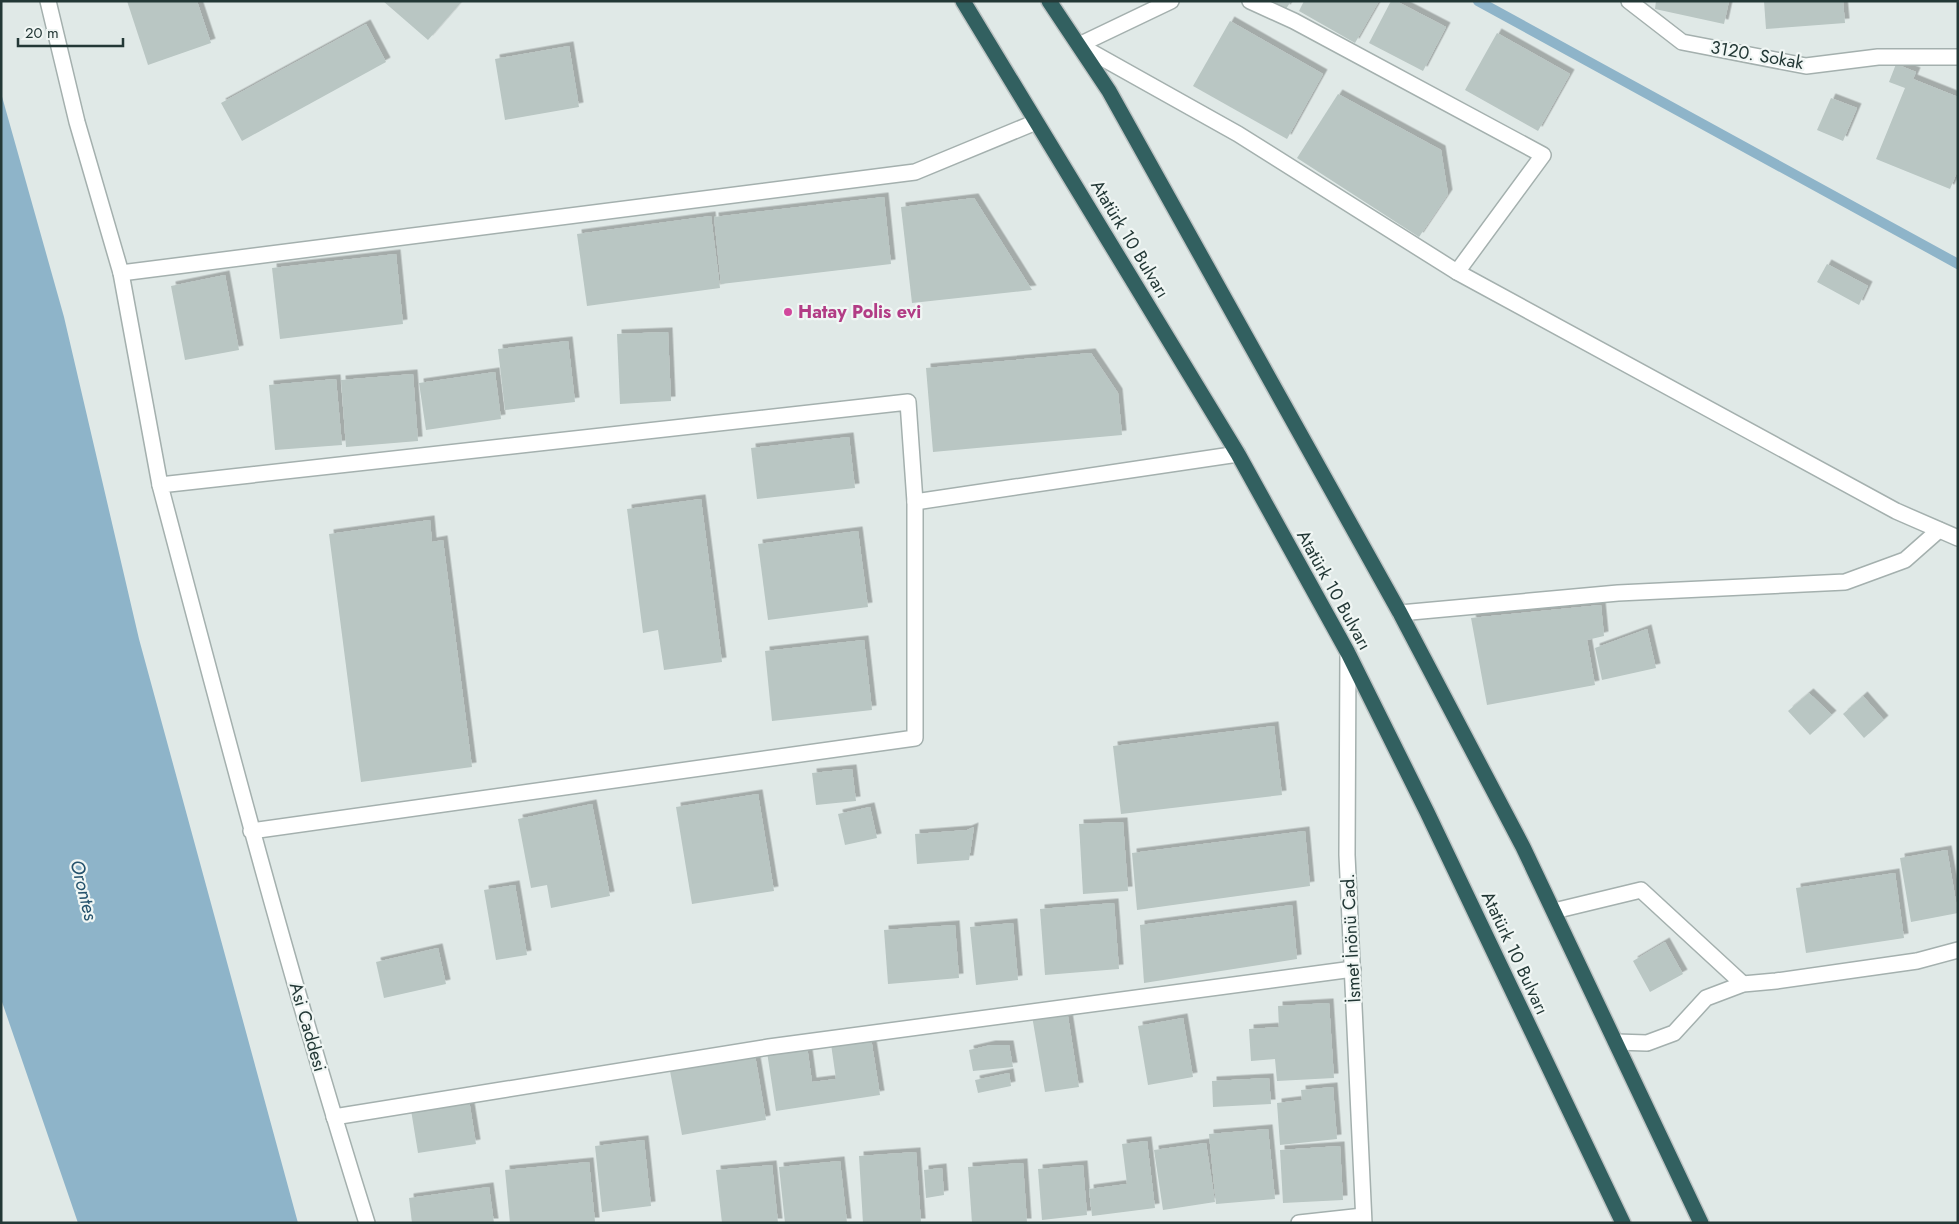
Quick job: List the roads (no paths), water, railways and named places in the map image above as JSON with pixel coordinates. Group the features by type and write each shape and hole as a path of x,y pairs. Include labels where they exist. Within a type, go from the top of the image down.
{"highway":[{"name":"Atatürk 10 Bulvarı","path":"963,1 1238,454 1348,653 1427,812 1623,1223"},
{"path":"1049,1 1109,91 1400,613 1523,847 1701,1223"}],"street":[{"name":"Asi Caddesi","path":"48,1 78,122 121,273 160,485 251,831 334,1117 367,1223"},
{"path":"1079,45 1171,1"},
{"path":"1250,1 1294,21 1543,155 1457,272"},
{"name":"3120. Sokak","path":"1630,1 1682,42 1806,66 1878,57 1958,57"},
{"path":"1079,45 1238,134 1457,272 1896,511 1958,538"},
{"path":"121,273 915,172 1036,122"},
{"path":"160,485 908,402 915,502 915,738 251,831"},
{"path":"915,502 1238,454"},
{"path":"1400,613 1618,593 1845,582 1905,560 1940,530"},
{"name":"İsmet İnönü Cad.","path":"1348,653 1346,855 1353,969 1363,1219"},
{"path":"1554,911 1641,890 1743,984"},
{"path":"1616,1042 1647,1043 1674,1033 1706,998 1743,984 1776,982 1917,961 1958,950"},
{"path":"334,1117 769,1047 1353,969"},
{"path":"1299,1223 1363,1219"}],"water":[{"name":"Orontes","path":"1,93 64,317 139,639 298,1223 78,1223 1,999"}],"waterway":[{"path":"1478,1 1958,264"}],"place":[{"name":"Hatay Polis evi","path":"788,312"}]}
